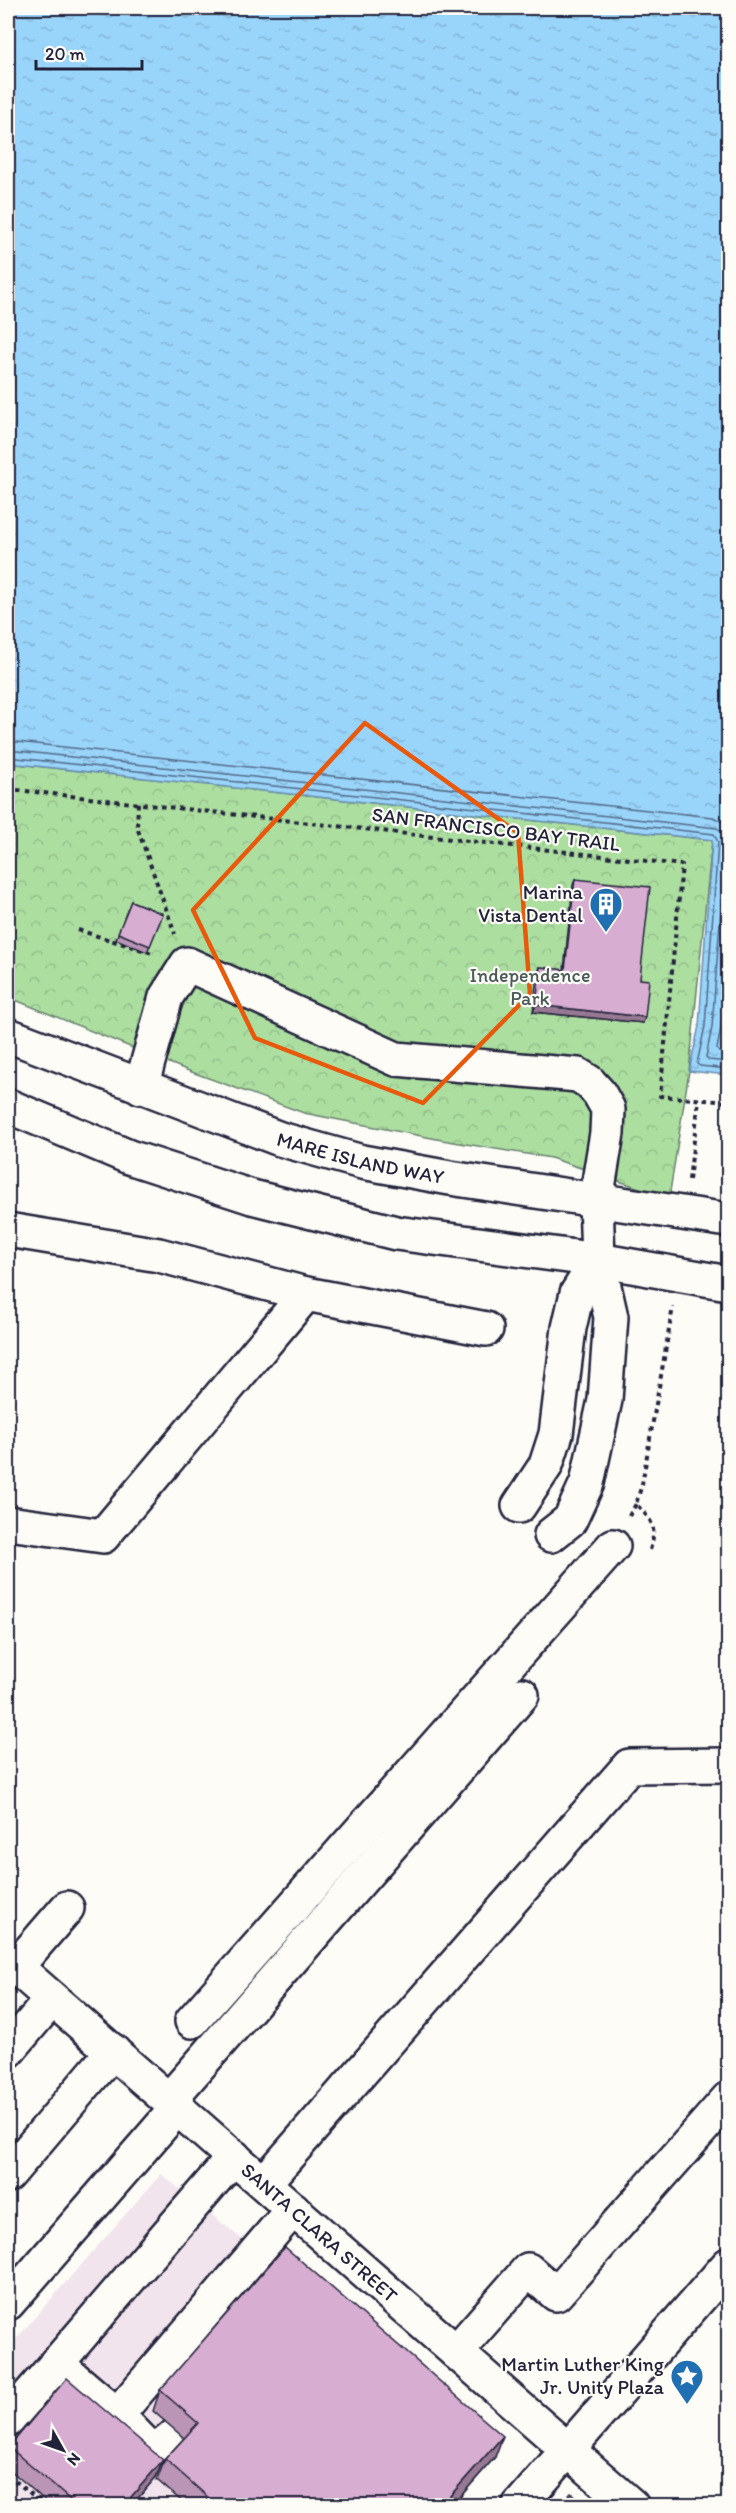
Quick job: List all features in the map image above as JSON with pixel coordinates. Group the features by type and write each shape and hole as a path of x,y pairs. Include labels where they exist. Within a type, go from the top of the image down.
{"main road":[{"path":"141,1086 166,997 187,964 396,1059 578,1075 589,1082 599,1093 608,1109 607,1133 596,1200 598,1260 611,1317 605,1400 588,1483 570,1520 551,1535"},
{"name":"MARE ISLAND WAY","path":"8,1035 280,1139 363,1162 450,1178 729,1220"},
{"path":"8,1106 129,1157 252,1197 396,1233 598,1260 729,1283"},
{"path":"8,1230 159,1255 306,1294 486,1329"},
{"path":"519,1506 546,1465 556,1434 569,1328 577,1293 598,1260"},
{"path":"8,1523 103,1536 306,1294"},
{"path":"192,2021 613,1546"},
{"path":"8,2303 173,2103 522,1695"},
{"path":"264,2183 629,1766 729,1765"},
{"path":"12,1964 67,1908"},
{"name":"SANTA CLARA STREET","path":"12,1964 632,2505"},
{"path":"8,2051 52,1999"},
{"path":"8,2175 113,2051"},
{"path":"456,2352 528,2270 556,2294 729,2099"},
{"path":"8,2420 234,2157"},
{"path":"117,2415 246,2284 293,2209"},
{"path":"519,2505 729,2265"},
{"path":"56,2363 117,2415 148,2447 162,2447 178,2433"}],"path":[{"name":"SAN FRANCISCO BAY TRAIL","path":"8,789 682,866 660,1096 729,1102"},
{"path":"138,803 137,827 187,964"},
{"path":"78,930 187,964"},
{"path":"690,1168 699,1100"},
{"path":"648,1555 654,1535 652,1521 636,1504 642,1484 674,1300"},
{"path":"8,2475 46,2505"}],"highlighted area":[{"path":"365,723 518,833 530,994 423,1103 255,1038 193,910"}],"shaded area":[{"path":"161,2174 278,2268 452,2505 8,2506 8,2348"}],"green space":[{"name":"Independence Park","path":"8,763 712,840 689,1071 669,1198 551,1158 442,1140 304,1113 189,1071 8,997"}],"water":[{"path":"8,8 728,8 728,1075 689,1071 699,1026 712,840 8,763"}],"building":[{"name":"Marina Vista Dental","path":"575,879 650,887 640,979 649,980 645,1017 536,1005 540,967 565,970"},
{"path":"131,901 163,914 150,946 118,933"},
{"path":"285,2247 503,2436 442,2505 217,2505 165,2459 198,2423 160,2390"},
{"path":"67,2378 163,2460 124,2505 76,2505 9,2447"},
{"path":"571,2493 585,2505 560,2505"}],"place":[{"name":"Marina Vista Dental","path":"606,933"},
{"name":"Martin Luther King Jr. Unity Plaza","path":"687,2405"}]}
